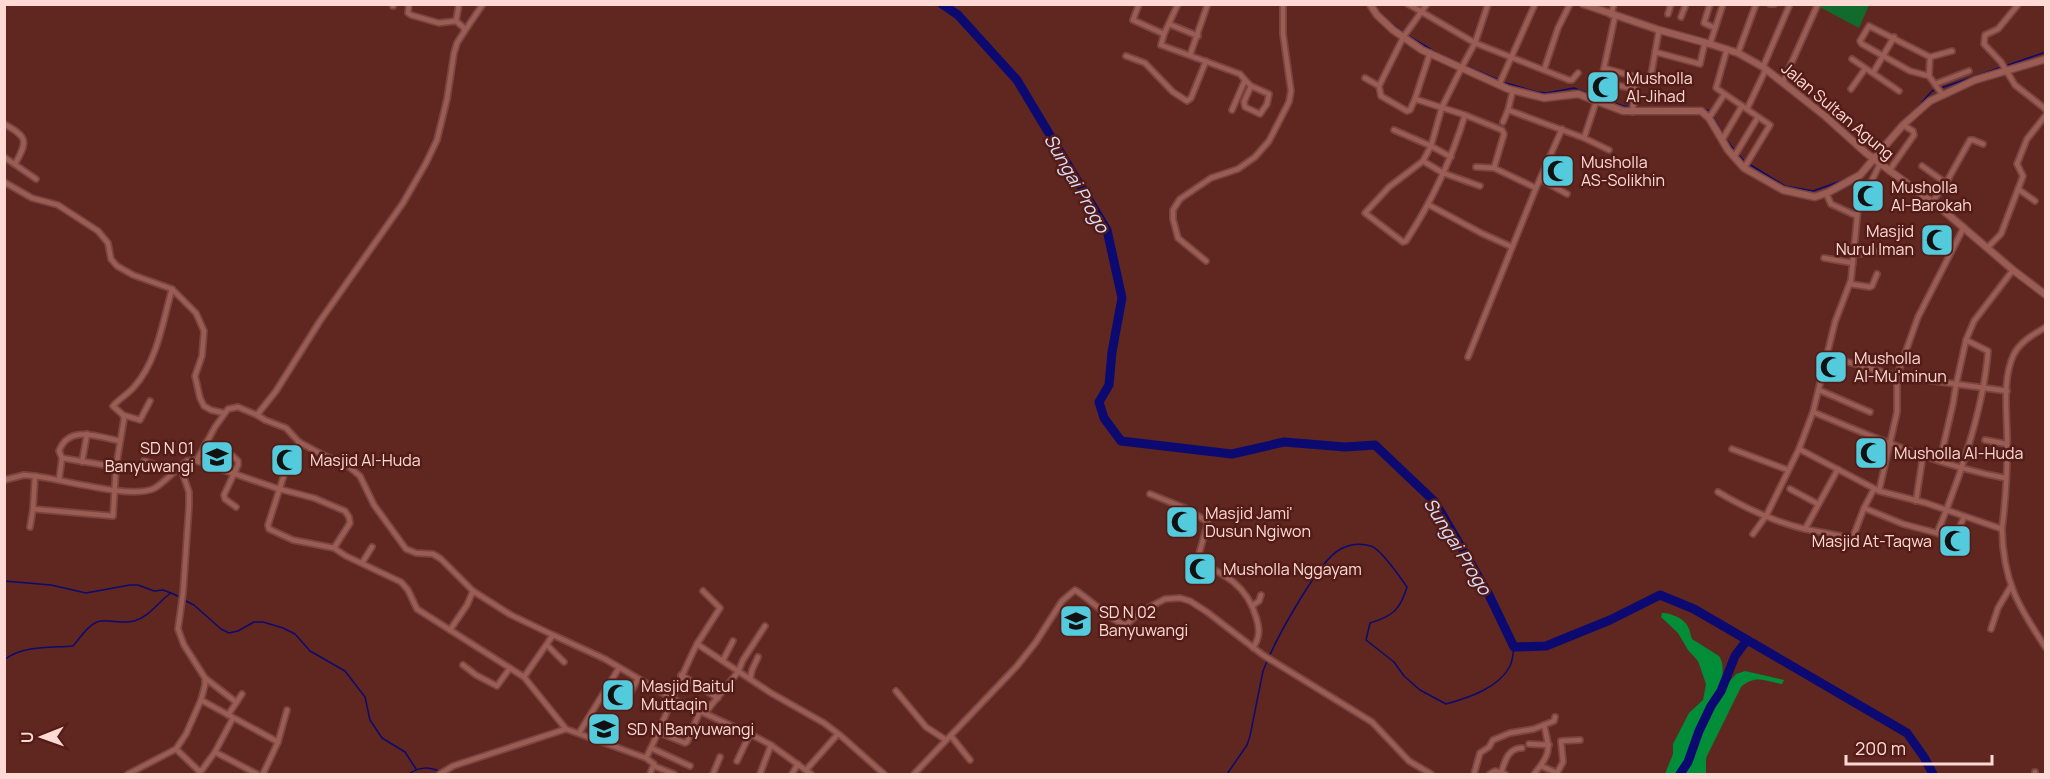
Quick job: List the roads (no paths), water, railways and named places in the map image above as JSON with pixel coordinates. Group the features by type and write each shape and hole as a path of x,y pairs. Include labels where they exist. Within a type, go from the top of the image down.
{"street":[{"path":"409,4 408,13 411,15 439,22 456,21 464,28 464,32"},
{"path":"456,21 459,4"},
{"path":"257,415 276,391 320,321 403,203 426,163 437,140 447,99 455,48 483,4"},
{"path":"1139,4 1133,20 1164,34"},
{"path":"1178,4 1164,34 1162,46 1240,74 1251,86 1269,95 1267,104 1260,114 1245,106 1244,102 1251,86"},
{"path":"1206,261 1178,238 1173,210 1180,199 1211,178 1238,169 1255,158 1269,141 1289,102 1291,91 1283,34 1283,4"},
{"path":"1370,4 1382,21 1430,53 1500,82 1513,90 1544,98 1578,94 1598,98 1623,111 1632,112 1697,110 1709,118 1722,140 1744,168 1788,192 1811,197 1826,193 1860,175 1870,156 1939,90 1969,71"},
{"path":"1408,4 1475,43 1511,58 1570,80 1578,73"},
{"path":"1427,4 1405,36 1379,86 1381,96 1407,111 1410,110 1430,53"},
{"path":"1465,115 1429,205 1404,242 1365,213 1389,187 1423,161 1431,146 1442,107 1475,43 1488,4"},
{"path":"1500,82 1535,4"},
{"path":"1544,70 1558,28 1570,4"},
{"name":"Jalan Sultan Agung","path":"1583,4 1613,16 1727,49 1765,68 1870,156 1964,227 2013,270 2046,295"},
{"path":"1584,138 1598,98 1614,4"},
{"path":"1668,14 1671,4"},
{"path":"1681,17 1686,4"},
{"path":"1710,4 1704,23 1715,28"},
{"path":"1654,52 1700,64 1723,4"},
{"path":"1738,53 1756,4"},
{"path":"1722,140 1745,108 1765,68 1790,4"},
{"path":"1190,55 1207,6"},
{"path":"1782,82 1817,6"},
{"path":"1988,248 2001,234 2023,176 2018,162 2027,140 2046,112 2043,106 2015,86 2005,69 1983,44 1986,34 1998,29 2017,6"},
{"path":"1169,24 1197,36"},
{"path":"1929,76 1910,70 1861,43 1870,25 1929,57 1952,51"},
{"path":"1604,68 1650,81 1659,30"},
{"path":"1873,73 1894,38"},
{"path":"1727,49 1715,87 1770,126 1744,168"},
{"path":"1126,56 1144,63 1173,92 1187,101 1191,98 1206,61"},
{"path":"1929,57 1929,76 1939,90"},
{"path":"1852,58 1899,91"},
{"path":"1939,90 2005,69 2044,61"},
{"path":"1851,89 1865,69"},
{"path":"1365,78 1379,86"},
{"path":"1232,110 1245,80"},
{"path":"1600,82 1636,89 1632,112"},
{"path":"1503,122 1513,90"},
{"path":"1709,118 1724,95"},
{"path":"1415,99 1465,115 1503,131 1494,168"},
{"path":"1508,110 1562,129 1609,150"},
{"path":"1734,157 1758,117"},
{"path":"4,124 20,133 24,140 23,148 15,164"},
{"path":"1889,171 1914,135 1913,131 1903,125"},
{"path":"1468,357 1562,129"},
{"path":"1395,130 1450,157"},
{"path":"1932,202 1946,183 1970,140 1983,144"},
{"path":"4,157 36,178"},
{"path":"1423,161 1443,173 1480,186"},
{"path":"1753,534 1766,516 1799,449 1813,412 1835,322 1850,284 1858,208 1880,164"},
{"path":"1922,166 1946,183"},
{"path":"1476,167 1494,168 1536,188"},
{"path":"1540,179 1567,194"},
{"path":"4,182 32,198 58,205 98,231 108,243 114,264 172,290 196,313 204,331 202,356 195,376 200,398 204,406 224,413"},
{"path":"2018,189 2035,201"},
{"path":"1826,193 1831,204 1857,216"},
{"path":"1429,205 1512,247"},
{"path":"1718,492 1766,516 1805,529 1853,537 1864,508 1877,490 1891,444 1897,412 1897,376 1918,317 1964,227"},
{"path":"1854,255 1892,249"},
{"path":"1824,258 1853,263"},
{"path":"1940,460 1966,340 1974,321 2013,270"},
{"path":"1850,284 1870,287 1877,274"},
{"path":"150,401 142,419 123,415 113,406 134,387 146,368 153,354 172,290"},
{"path":"2046,327 2023,342 2015,352 2010,364 2002,529 2003,555 2014,595 2046,648"},
{"path":"1937,534 1961,468 1978,409 1988,351 1966,340"},
{"path":"1827,356 1897,376 2007,391"},
{"path":"1819,390 1870,412"},
{"path":"197,460 224,413 232,407 238,407 286,428 299,442 355,471 360,476 374,505 406,549 416,553 433,554 473,591 510,615 619,668 673,699 771,745 811,774"},
{"path":"1813,412 1923,456 2005,478"},
{"path":"33,509 112,516 116,466 124,424 123,415"},
{"path":"59,480 62,458 59,451 62,443 69,436 87,434 120,441"},
{"path":"82,462 87,434"},
{"path":"1985,441 2007,444"},
{"path":"299,442 279,489 268,521 269,529 293,540 334,548 401,582 408,590 417,609 524,677 566,729 646,758 654,763 654,766 674,774"},
{"path":"206,443 236,458 239,463 224,495 225,500 236,507"},
{"path":"1732,449 1788,470"},
{"path":"1799,449 1877,490 2002,529"},
{"path":"1916,501 1923,456"},
{"path":"62,458 116,466"},
{"path":"4,480 35,476 114,490 148,490 162,482 187,461 197,460 338,507 347,514 350,523 334,548"},
{"path":"144,461 174,470"},
{"path":"180,466 189,492 183,593 178,629 184,645 205,678 236,702"},
{"path":"1805,529 1838,470"},
{"path":"30,527 35,476"},
{"path":"1790,489 1818,504"},
{"path":"1150,495 1185,508 1208,522 1197,561 1228,578 1248,596 1259,628 1258,639 1253,648"},
{"path":"1864,508 1954,540 1964,517"},
{"path":"362,563 372,547"},
{"path":"1991,629 1998,608 2011,586"},
{"path":"914,774 1017,666 1036,642 1062,601 1076,590 1094,602 1116,622 1126,625 1140,612 1165,599 1180,598 1190,601 1263,655 1372,722 1409,761 1431,774"},
{"path":"450,630 467,605 473,591"},
{"path":"646,758 673,699 681,675 720,608 703,591"},
{"path":"1252,606 1259,601 1261,595"},
{"path":"658,732 685,743 702,712 718,698 738,672 765,626"},
{"path":"524,677 554,635"},
{"path":"723,660 733,641"},
{"path":"697,644 838,734 884,774"},
{"path":"547,645 564,662"},
{"path":"750,679 758,657"},
{"path":"464,665 476,675 497,686 510,668"},
{"path":"579,733 619,668"},
{"path":"681,675 718,698"},
{"path":"128,774 176,749 186,734 201,700 205,678"},
{"path":"627,699 638,679"},
{"path":"896,690 926,727 946,740"},
{"path":"176,749 199,771 202,770 215,752 236,702 242,694"},
{"path":"201,700 278,742"},
{"path":"263,774 278,742 287,710"},
{"path":"1474,774 1480,753 1490,746 1493,740 1510,733 1544,725 1554,721 1555,717"},
{"path":"1534,774 1548,754 1544,725"},
{"path":"440,774 453,766 566,729"},
{"path":"736,761 750,734"},
{"path":"806,770 838,734"},
{"path":"951,736 970,760"},
{"path":"1541,766 1557,773 1563,762 1561,741 1580,740"},
{"path":"1529,744 1548,745"},
{"path":"760,774 771,745"},
{"path":"651,748 690,766"},
{"path":"1490,774 1493,771 1503,774 1511,752 1516,748 1522,748"},
{"path":"215,752 257,774"},
{"path":"713,774 720,757"},
{"path":"792,774 798,764"},
{"path":"650,774 654,766"}],"waterway":[{"name":"Sungai Progo","path":"942,4 958,15 1017,80 1107,230 1122,298 1112,352 1109,385 1099,402 1104,418 1121,441 1232,454 1284,442 1345,447 1375,445 1435,502 1488,593 1514,647 1546,646 1610,620 1660,595 1694,609 1907,733 1933,774"},
{"path":"1374,4 1382,16"},
{"path":"1388,21 1403,32"},
{"path":"1407,35 1461,64"},
{"path":"1917,108 1932,91 2046,52"},
{"path":"1466,66 1506,83 1537,92 1547,93 1574,88 1595,96"},
{"path":"1600,98 1623,106 1647,108"},
{"path":"1685,108 1698,108"},
{"path":"1703,109 1710,111 1723,134"},
{"path":"1725,138 1735,151"},
{"path":"1738,154 1745,162"},
{"path":"1749,164 1785,186 1813,191 1844,180"},
{"path":"1269,657 1290,616 1321,568 1339,550 1359,544 1371,546 1380,552 1407,587 1402,601 1390,615 1370,623 1366,640 1394,662 1404,676 1420,690 1446,704 1482,691 1505,674 1511,664 1514,647"},
{"path":"4,581 51,585 86,593 130,585 171,593"},
{"path":"4,660 28,650 73,646 85,631 97,622 134,621 144,616 171,593 180,597"},
{"path":"184,600 194,605 221,629 229,633 254,622 263,622 295,634 310,651 345,671 365,697 370,720 382,738 405,752 416,769"},
{"path":"1680,774 1688,762 1699,731 1721,691 1735,656 1747,640"},
{"path":"1227,774 1247,745 1267,661"},
{"path":"409,774 425,768 442,772"}],"place":[{"name":"Musholla Al-Jihad","path":"1603,87"},
{"name":"Musholla AS-Solikhin","path":"1558,171"},
{"name":"Musholla Al-Barokah","path":"1868,196"},
{"name":"Masjid Nurul Iman","path":"1937,240"},
{"name":"Musholla Al-Mu'minun","path":"1831,367"},
{"name":"Musholla Al-Huda","path":"1871,453"},
{"name":"SD N 01 Banyuwangi","path":"217,457"},
{"name":"Masjid Al-Huda","path":"287,460"},
{"name":"Masjid Jami' Dusun Ngiwon","path":"1182,522"},
{"name":"Masjid At-Taqwa","path":"1955,541"},
{"name":"Musholla Nggayam","path":"1200,569"},
{"name":"SD N 02 Banyuwangi","path":"1076,621"},
{"name":"Masjid Baitul Muttaqin","path":"618,695"},
{"name":"SD N Banyuwangi","path":"604,729"}]}
